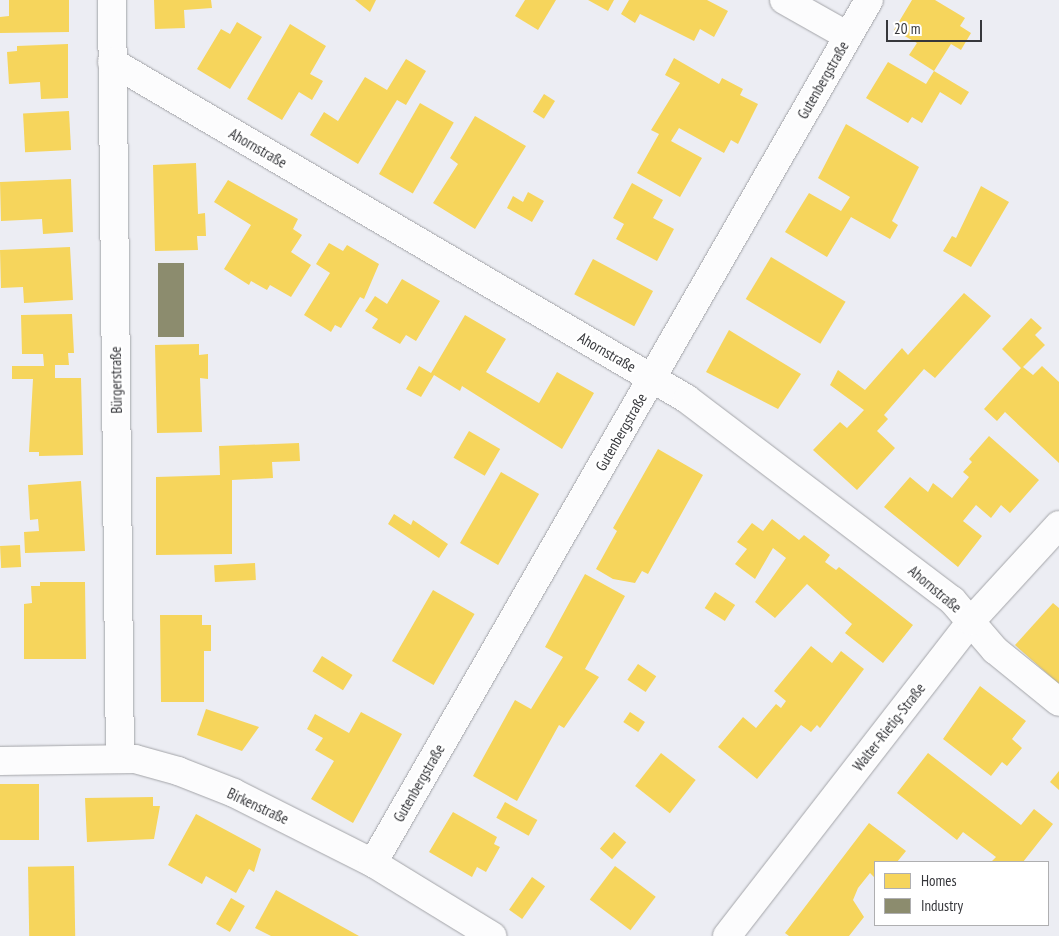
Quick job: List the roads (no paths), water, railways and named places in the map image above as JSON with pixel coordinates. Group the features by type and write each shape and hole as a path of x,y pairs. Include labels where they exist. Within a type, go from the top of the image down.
{"street":[{"name":"Bürgerstraße","path":"112,0 120,759"},
{"path":"784,0 848,36"},
{"name":"Gutenbergstraße","path":"373,863 869,0"},
{"name":"Ahornstraße","path":"112,62 687,399 944,594 995,650 1059,702"},
{"name":"Walter-Rietig-Straße","path":"727,936 970,621 1059,525"},
{"name":"Birkenstraße","path":"0,761 120,759 146,761 234,793 373,863 492,936"}]}
